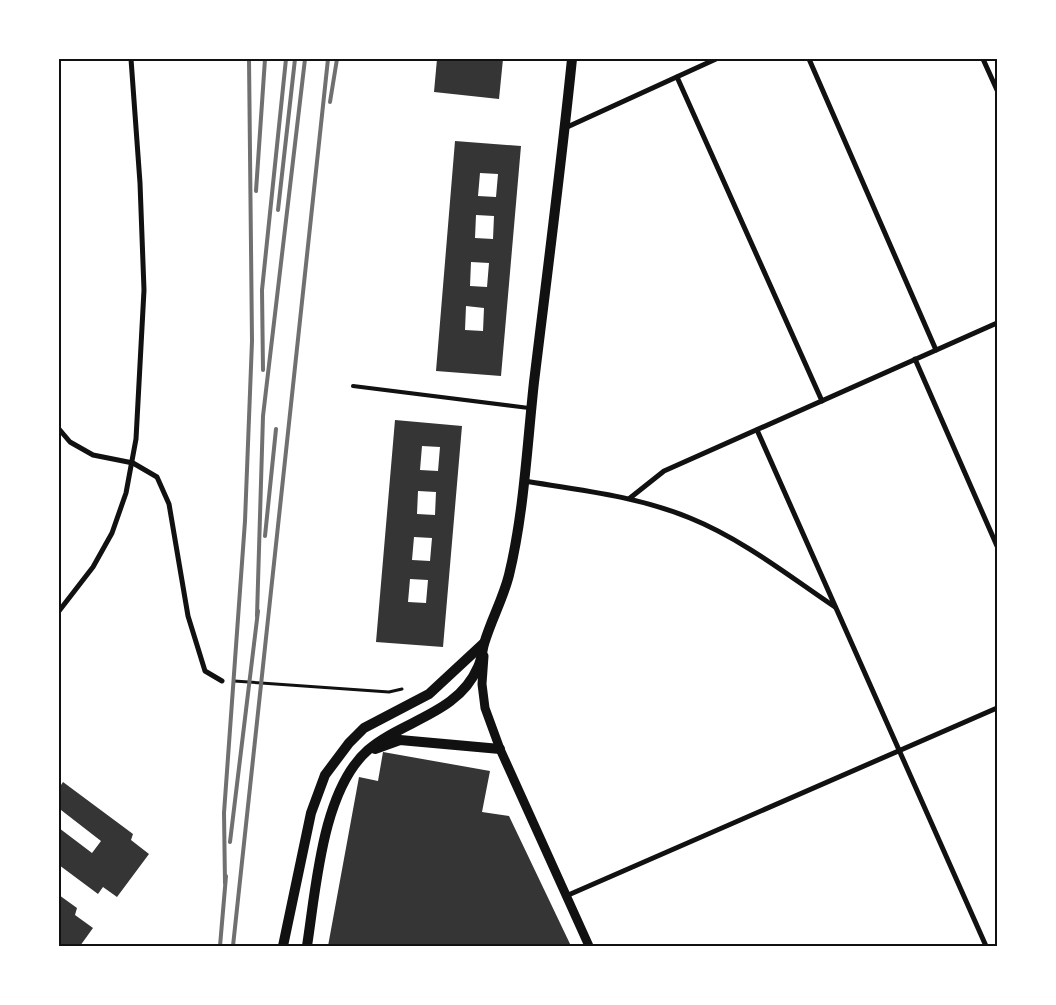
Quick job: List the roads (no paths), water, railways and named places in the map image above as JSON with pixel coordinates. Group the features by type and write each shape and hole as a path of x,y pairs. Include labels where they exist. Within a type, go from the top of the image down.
{"main road":[{"path":"306,946 322,850 335,804 347,775 367,751 384,738 443,707 459,694 472,679 478,668 484,643 508,579 514,555 572,59"},
{"path":"283,946 311,813 317,793 336,758 364,728 429,694 484,643"},
{"path":"367,751 400,740 500,749"}],"street":[{"path":"59,611 93,567 112,533 126,493 133,463 144,290 131,59"},
{"path":"565,128 716,59"},
{"path":"809,59 936,350"},
{"path":"984,59 997,90"},
{"path":"677,77 822,401"},
{"path":"630,498 664,471 997,323"},
{"path":"915,359 997,546"},
{"path":"59,429 70,442 93,455 133,463 157,478 169,504 188,616 196,641 206,671 222,680"},
{"path":"757,430 986,946"},
{"path":"523,481 630,498 691,518 744,546 836,607"},
{"path":"484,643 482,684 485,708 500,749 589,946"},
{"path":"566,896 997,708"}],"lane":[{"path":"353,386 531,408"}],"railway":[{"path":"225,883 224,813 245,521 252,341 249,59"},
{"path":"256,191 265,59"},
{"path":"263,370 262,290 286,59"},
{"path":"278,210 295,59"},
{"path":"257,616 263,416 305,59"},
{"path":"233,946 328,59"},
{"path":"330,102 337,59"},
{"path":"265,536 276,429"},
{"path":"230,842 258,611"},
{"path":"220,946 226,876"}]}
